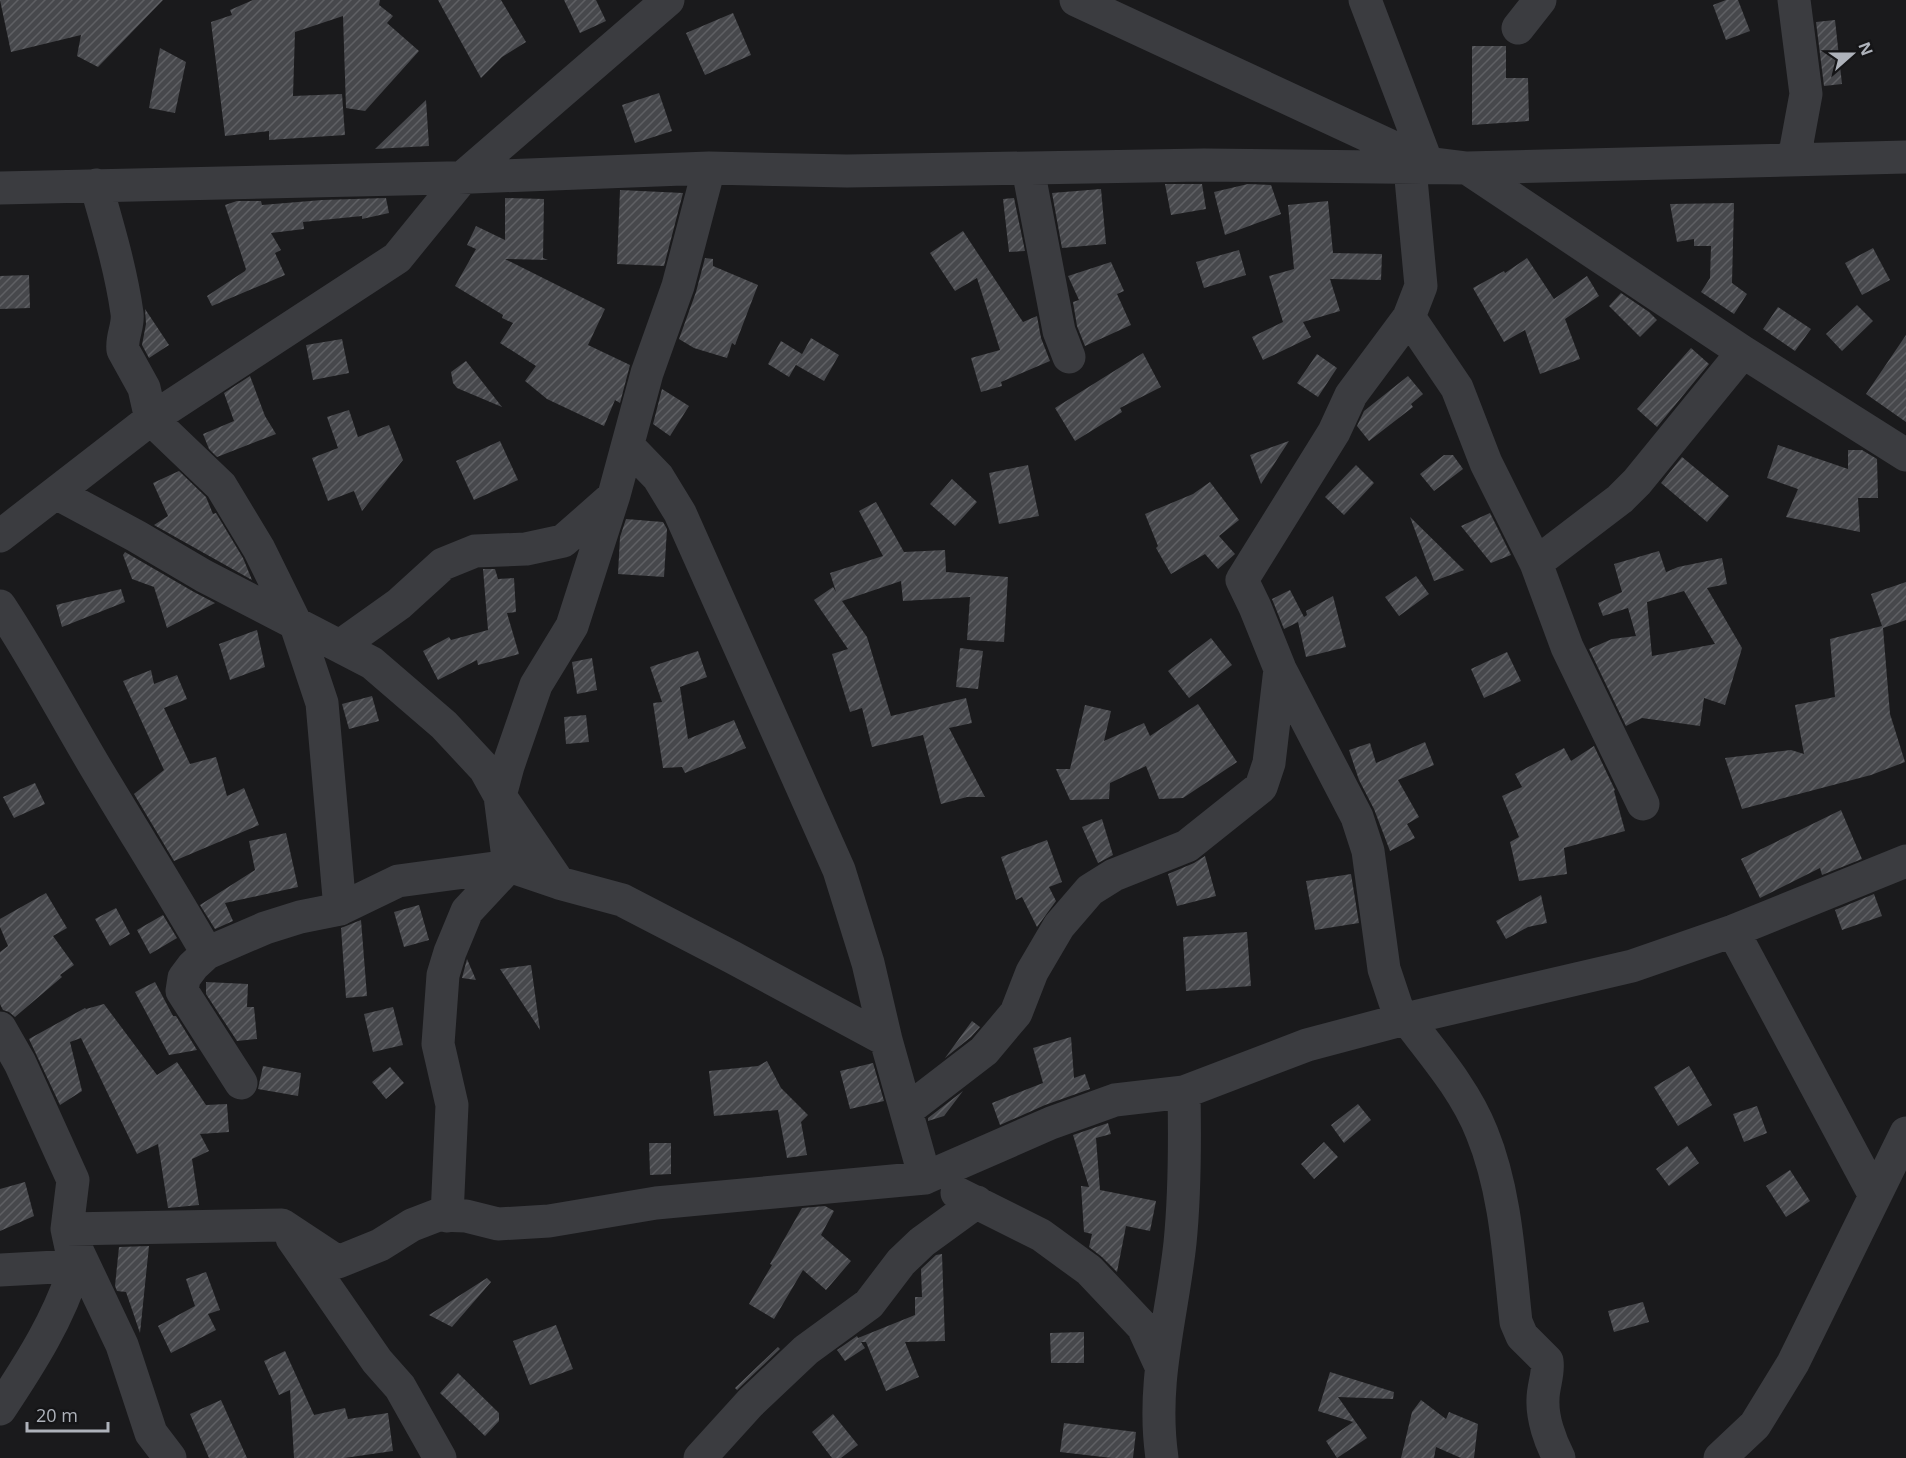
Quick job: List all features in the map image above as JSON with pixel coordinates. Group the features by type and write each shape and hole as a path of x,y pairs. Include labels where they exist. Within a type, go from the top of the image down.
{"street":[{"path":"0,536 152,419 397,258 463,177 668,0"},
{"path":"1076,0 1419,165"},
{"path":"1365,0 1419,165 1421,286 1409,317 1351,395 1334,432 1242,580 1280,669 1357,817 1368,851 1384,969 1401,1020"},
{"path":"1518,28 1540,0"},
{"path":"1794,0 1806,94 1794,159"},
{"path":"0,188 463,177 709,168 848,171 1204,165 1419,165 1467,168 1906,157"},
{"path":"509,866 500,796 508,766 536,685 572,626 614,495 647,373 678,286 709,168"},
{"path":"1467,168 1743,352 1906,455"},
{"path":"1028,169 1059,331 1069,357"},
{"path":"96,185 128,317 122,343 123,350 144,388 152,419 221,486 259,549 295,622 322,703 340,909"},
{"path":"1409,317 1457,388 1486,463 1536,563 1567,647 1643,804"},
{"path":"1536,563 1620,499 1631,488 1743,352"},
{"path":"628,446 658,477 680,513 839,870 868,963 886,1040 925,1178 1041,1234 1089,1270 1143,1328 1160,1364"},
{"path":"56,494 136,536 204,576 372,663 444,725 485,769 500,796 559,883"},
{"path":"340,646 399,604 443,564 476,551 526,549 563,541 614,495"},
{"path":"0,606 207,953"},
{"path":"906,1110 984,1051 1016,1013 1032,972 1054,935 1090,890 1114,875 1187,846 1261,787 1269,763 1280,669"},
{"path":"67,1229 282,1225 338,1262 380,1245 412,1225 438,1215 466,1216 498,1224 549,1221 656,1203 925,1178 1051,1123 1114,1100 1184,1092 1307,1045 1401,1020 1632,966 1733,931 1906,861"},
{"path":"241,1083 182,991 184,978 207,953 300,916 340,909 398,881 509,866 559,883 622,900 886,1040"},
{"path":"447,1216 452,1105 438,1044 443,975 467,911 509,866"},
{"path":"1733,931 1875,1196"},
{"path":"1401,1020 1409,1022 1444,1067 1467,1101 1482,1132 1501,1190 1516,1322 1522,1336 1545,1358 1548,1364 1542,1401 1552,1447 1559,1458"},
{"path":"0,1028 20,1063 73,1180 67,1229 75,1266 67,1292 43,1339 28,1367 0,1409"},
{"path":"1162,1458 1158,1428 1160,1364 1179,1245 1186,1170 1184,1092"},
{"path":"1720,1458 1755,1425 1793,1363 1906,1133"},
{"path":"700,1458 750,1403 806,1350 869,1304 901,1262 922,1242 977,1202"},
{"path":"282,1225 377,1361 400,1387 440,1458"},
{"path":"67,1229 122,1344 151,1433 170,1458"},
{"path":"0,1270 75,1266"}],"building":[{"path":"0,0 163,0 98,67 77,56 81,35 11,52"},
{"path":"253,0 380,0 379,5 393,16 387,23 419,51 365,111 346,108 343,16 295,32 293,96 342,94 345,135 269,140 269,131 225,136 211,22 232,15 230,10"},
{"path":"438,0 501,0 526,42 502,57 481,78"},
{"path":"564,0 596,0 606,21 580,33"},
{"path":"1726,0 1738,0 1750,31 1726,40 1713,5"},
{"path":"733,13 751,55 705,75 686,33"},
{"path":"1835,20 1842,84 1824,86 1816,22"},
{"path":"1472,46 1506,46 1506,78 1528,78 1529,121 1472,125"},
{"path":"160,48 186,62 175,113 149,108"},
{"path":"659,93 672,131 635,143 622,105"},
{"path":"426,100 429,146 375,149"},
{"path":"1165,184 1202,184 1206,209 1171,215"},
{"path":"1248,184 1271,185 1281,214 1225,235 1214,192"},
{"path":"1101,189 1106,244 1062,248 1052,193"},
{"path":"620,190 683,193 664,266 617,264"},
{"path":"386,198 389,213 362,219 362,216 303,222 304,229 271,233 281,250 275,253 285,275 212,306 207,296 246,269 225,205 237,201 261,201 262,205"},
{"path":"505,198 544,199 543,258 548,260 505,259 605,309 588,345 630,365 620,403 615,400 604,426 547,399 525,381 536,366 500,343 513,323 455,286 476,249 467,245 476,226 505,240"},
{"path":"1014,198 1025,251 1009,252 1003,199"},
{"path":"1328,201 1333,253 1382,254 1381,280 1330,279 1340,311 1303,322 1311,337 1263,360 1252,337 1283,322 1269,276 1294,269 1288,205"},
{"path":"1734,203 1732,283 1747,294 1734,314 1701,292 1710,278 1711,246 1694,246 1694,239 1677,242 1670,204"},
{"path":"963,231 1023,322 1037,316 1041,338 1050,361 1001,382 1002,386 981,392 971,358 1000,350 977,278 955,291 930,253"},
{"path":"1873,248 1890,280 1862,295 1845,263"},
{"path":"1239,250 1246,275 1204,288 1196,262"},
{"path":"705,258 713,259 713,266 758,285 735,345 732,343 727,358 694,348 679,339 696,292"},
{"path":"1527,258 1554,299 1587,276 1599,296 1565,319 1580,359 1540,374 1525,330 1504,342 1473,288 1504,271 1505,273"},
{"path":"1111,262 1124,291 1117,294 1131,325 1085,346 1077,326 1073,302 1079,300 1068,276"},
{"path":"29,275 30,308 0,309 0,276"},
{"path":"1621,293 1657,320 1640,337 1609,306"},
{"path":"1857,305 1873,321 1842,351 1826,334"},
{"path":"1778,307 1811,329 1795,351 1763,329"},
{"path":"145,309 169,345 149,358 142,345 146,324"},
{"path":"1906,335 1906,422 1866,394"},
{"path":"811,338 839,355 824,381 796,365"},
{"path":"342,339 349,373 313,380 306,345"},
{"path":"781,341 802,354 789,377 768,364"},
{"path":"1691,348 1709,364 1657,427 1637,409"},
{"path":"1143,353 1161,387 1120,408 1122,412 1075,441 1055,408"},
{"path":"1317,354 1337,368 1318,397 1297,383"},
{"path":"466,361 502,407 457,388 453,383 451,372"},
{"path":"250,376 265,416 276,434 217,457 209,449 203,434 234,421 224,393"},
{"path":"1408,376 1423,394 1411,404 1413,407 1369,441 1357,426 1364,411"},
{"path":"662,389 689,406 670,436 653,424"},
{"path":"349,410 358,437 389,425 403,460 362,511 354,491 328,501 312,458 338,448 327,417"},
{"path":"500,441 518,480 474,500 456,461"},
{"path":"1289,441 1261,484 1250,455"},
{"path":"1778,445 1848,469 1848,450 1862,450 1877,459 1878,498 1858,498 1860,532 1786,517 1798,489 1767,478"},
{"path":"1444,455 1453,455 1463,469 1434,491 1420,474"},
{"path":"1682,457 1729,496 1707,522 1661,483"},
{"path":"1028,465 1039,516 999,524 989,473"},
{"path":"1356,465 1374,483 1344,515 1325,497"},
{"path":"179,471 206,497 213,514 216,513 243,558 252,580 154,525 168,516 153,483"},
{"path":"952,479 977,502 955,526 930,504"},
{"path":"1210,482 1239,520 1219,536 1235,554 1218,569 1205,554 1171,574 1156,548 1158,546 1145,514 1193,494"},
{"path":"876,502 904,552 945,550 946,572 1008,577 1004,642 967,640 970,597 903,601 901,581 842,601 867,637 891,716 966,698 972,723 949,728 985,797 967,797 941,804 923,735 872,747 862,708 850,712 832,654 848,649 814,600 833,587 836,592 830,573 883,556 859,511"},
{"path":"1490,513 1511,555 1491,563 1461,526"},
{"path":"1410,517 1464,570 1434,581"},
{"path":"626,519 663,522 667,529 664,577 618,574 620,537"},
{"path":"1659,551 1666,572 1664,573 1678,567 1722,558 1727,584 1707,588 1742,648 1725,705 1704,698 1700,726 1642,718 1626,726 1589,649 1612,639 1636,636 1628,608 1603,616 1598,603 1622,592 1614,564","holes":["1684,591 1715,644 1652,656 1647,602"]},
{"path":"125,552 215,603 167,628 154,587 132,579 123,555"},
{"path":"483,569 495,569 498,579 514,578 516,612 507,613 519,654 478,665 477,660 438,680 423,651 449,637 451,640 488,630"},
{"path":"1416,576 1429,594 1399,616 1385,597"},
{"path":"1906,582 1906,620 1883,628 1890,714 1905,762 1871,775 1742,809 1725,758 1791,750 1804,754 1795,705 1835,697 1830,639 1882,626 1871,594"},
{"path":"121,589 125,602 62,627 56,605"},
{"path":"1290,590 1304,617 1307,615 1306,611 1333,596 1346,647 1306,657 1298,622 1284,629 1272,599"},
{"path":"257,630 265,667 230,680 219,644"},
{"path":"1211,638 1232,665 1189,698 1168,671"},
{"path":"960,648 983,651 978,689 956,687"},
{"path":"698,651 707,677 680,687 688,739 734,720 746,748 685,773 682,767 663,768 653,703 662,702 650,667"},
{"path":"1507,652 1521,681 1484,698 1471,669"},
{"path":"592,658 597,690 577,694 572,662"},
{"path":"151,670 154,684 177,675 187,699 164,708 190,764 216,757 227,796 244,788 259,825 174,861 134,794 164,770 123,681"},
{"path":"372,696 379,721 349,729 342,704"},
{"path":"1198,704 1237,762 1183,798 1159,799 1146,766 1110,783 1109,799 1070,800 1056,769 1070,769 1085,705 1111,711 1104,741 1144,723 1150,736"},
{"path":"586,715 589,742 566,744 564,717"},
{"path":"1425,742 1434,765 1398,780 1419,817 1407,824 1415,838 1390,851 1374,809 1359,780 1349,750 1370,743 1376,763"},
{"path":"1594,746 1615,790 1625,831 1564,848 1567,874 1519,881 1510,842 1519,837 1502,796 1522,787 1515,774 1564,748 1571,761"},
{"path":"35,783 45,804 14,818 3,797"},
{"path":"1841,810 1862,859 1822,875 1820,868 1760,898 1741,859"},
{"path":"1102,819 1113,855 1098,863 1082,827"},
{"path":"286,833 298,887 225,903 233,921 215,929 200,905 255,870 249,841"},
{"path":"1047,840 1062,882 1049,887 1056,901 1037,927 1022,897 1016,900 1001,857"},
{"path":"1205,856 1216,896 1177,906 1168,874"},
{"path":"1351,874 1359,923 1315,930 1306,881"},
{"path":"46,893 67,928 53,936 74,965 15,1017 3,1010 0,1004 0,952 8,946 0,927 0,919"},
{"path":"1874,894 1882,916 1842,930 1835,910"},
{"path":"1541,895 1547,923 1528,927 1506,939 1496,921"},
{"path":"419,905 429,940 404,947 394,912"},
{"path":"116,908 130,934 110,946 95,919"},
{"path":"163,915 177,938 150,954 137,930"},
{"path":"361,920 367,996 346,998 341,928"},
{"path":"1247,932 1251,986 1186,991 1183,937"},
{"path":"467,959 476,980 462,978"},
{"path":"531,965 540,1030 500,969"},
{"path":"155,982 173,1016 176,1016 197,1050 169,1055 135,992"},
{"path":"206,982 248,984 247,1007 254,1007 257,1039 237,1041 206,994"},
{"path":"104,1004 157,1075 177,1062 206,1105 227,1104 229,1132 200,1134 209,1151 192,1159 199,1205 168,1208 158,1144 137,1154 81,1038 70,1042 82,1091 60,1105 29,1039 85,1008"},
{"path":"393,1007 403,1045 373,1052 364,1014"},
{"path":"972,1021 980,1027 945,1058"},
{"path":"1071,1037 1074,1078 1085,1074 1090,1089 1045,1105 1000,1125 992,1103 1043,1083 1033,1048"},
{"path":"767,1061 781,1088 808,1115 801,1122 807,1155 787,1158 778,1110 714,1116 709,1071 758,1066"},
{"path":"873,1063 884,1101 850,1109 840,1071"},
{"path":"263,1066 301,1073 298,1096 258,1089"},
{"path":"1689,1066 1712,1105 1678,1126 1654,1087"},
{"path":"390,1067 404,1083 386,1099 372,1082"},
{"path":"963,1091 944,1116 928,1121 928,1118"},
{"path":"1358,1104 1371,1120 1344,1143 1331,1125"},
{"path":"1757,1106 1767,1133 1744,1142 1733,1114"},
{"path":"1108,1123 1111,1134 1096,1138 1100,1190 1156,1201 1150,1231 1126,1226 1117,1272 1089,1247 1092,1234 1084,1232 1081,1186 1089,1187 1073,1135"},
{"path":"1324,1142 1338,1157 1314,1179 1301,1164"},
{"path":"649,1143 671,1143 671,1174 650,1175"},
{"path":"1687,1146 1699,1163 1669,1186 1656,1169"},
{"path":"1790,1170 1810,1201 1786,1217 1766,1186"},
{"path":"25,1182 34,1216 0,1231 0,1189"},
{"path":"825,1206 834,1211 821,1235 851,1261 826,1290 803,1270 774,1319 749,1304 802,1208"},
{"path":"149,1246 140,1333 126,1292 117,1291 115,1286 119,1247"},
{"path":"942,1254 945,1341 905,1342 919,1377 886,1391 866,1342 861,1342 865,1348 845,1361 837,1350 857,1336 858,1338 915,1315 915,1297 922,1297 921,1269 936,1255"},
{"path":"206,1272 220,1310 208,1314 216,1330 171,1353 158,1326 195,1306 186,1279"},
{"path":"487,1278 491,1282 452,1327 429,1315"},
{"path":"1643,1302 1649,1322 1614,1332 1608,1311"},
{"path":"556,1325 573,1369 530,1385 513,1341"},
{"path":"1084,1332 1084,1363 1051,1363 1050,1333"},
{"path":"778,1347 780,1349 737,1390 735,1388"},
{"path":"285,1351 314,1415 345,1408 348,1419 388,1413 393,1451 344,1458 294,1458 290,1390 279,1395 264,1361"},
{"path":"1330,1372 1394,1392 1393,1399 1338,1397 1367,1438 1337,1458 1326,1441 1353,1422 1318,1411"},
{"path":"458,1373 499,1413 499,1421 485,1436 440,1393"},
{"path":"221,1400 247,1458 209,1458 190,1414"},
{"path":"1421,1400 1446,1419 1449,1412 1478,1424 1474,1458 1461,1458 1436,1447 1434,1458 1401,1458 1412,1412"},
{"path":"833,1414 858,1445 841,1458 832,1458 812,1432"},
{"path":"1064,1423 1136,1432 1133,1458 1060,1452"}]}
